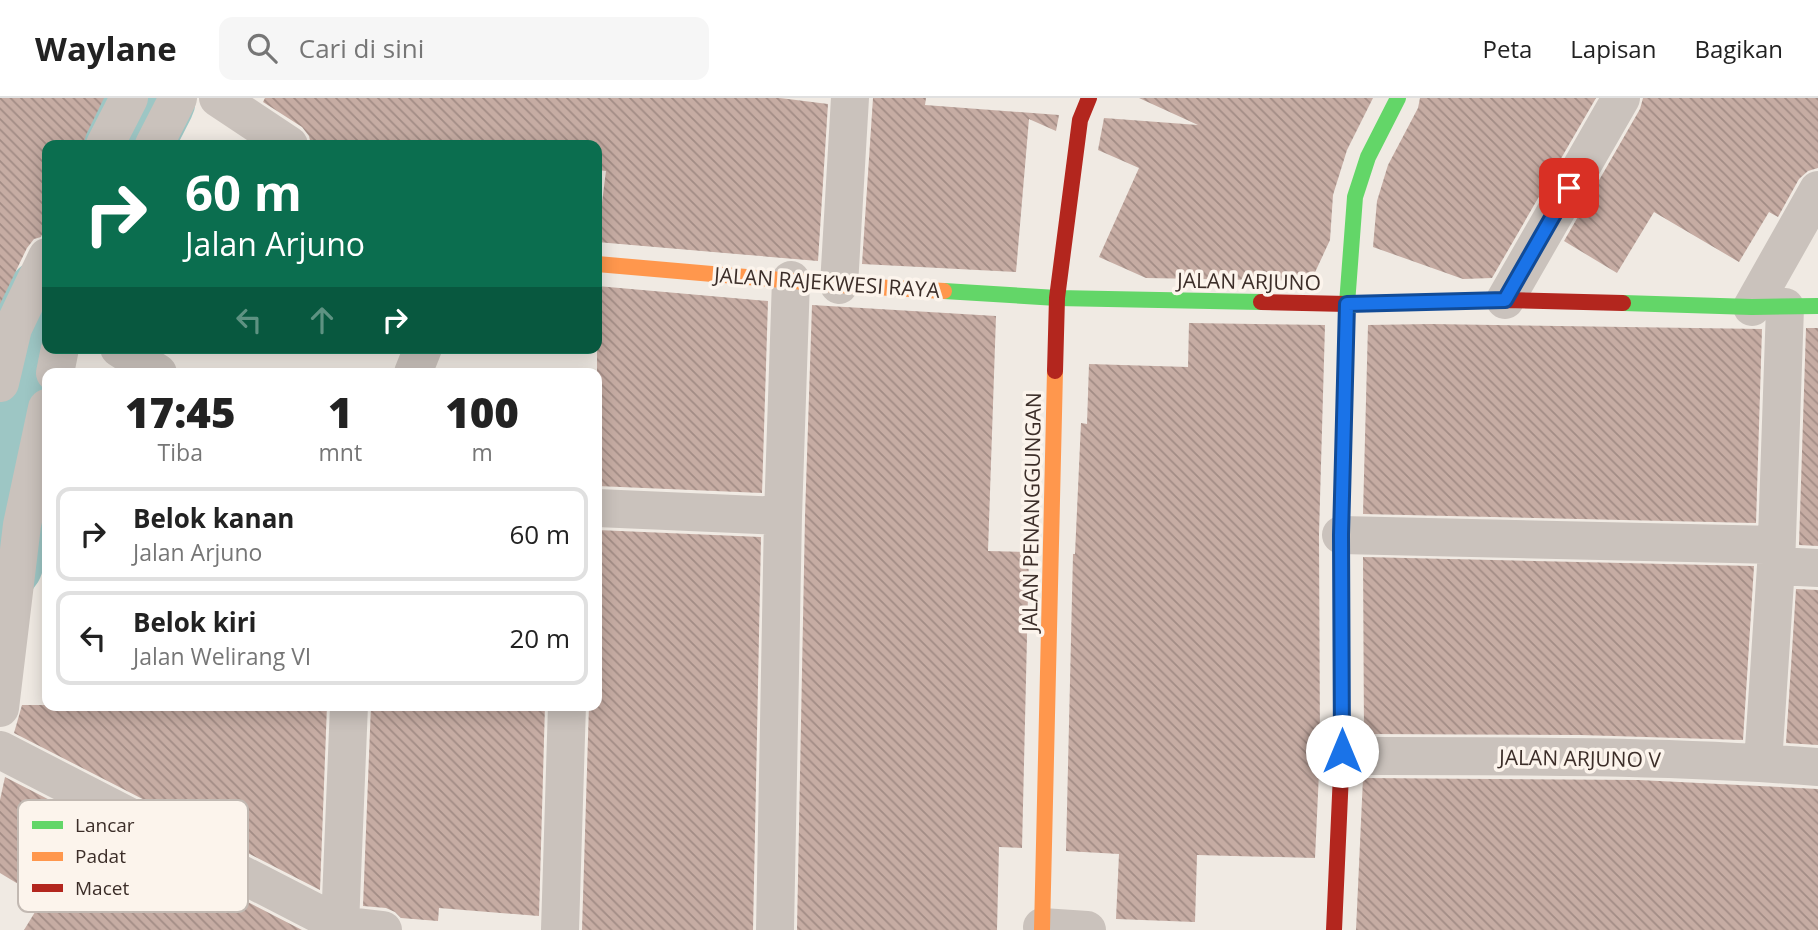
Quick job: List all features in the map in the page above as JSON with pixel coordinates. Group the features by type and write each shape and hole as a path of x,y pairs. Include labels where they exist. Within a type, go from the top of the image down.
{"street":[{"path":"108,140 130,98"},
{"path":"157,140 178,98"},
{"path":"218,98 281,140"},
{"path":"839,285 850,98"},
{"name":"JALAN PENANGGUNGAN","path":"1042,929 1057,298 1080,120 1089,98"},
{"path":"1334,930 1341,756 1341,535 1347,304 1355,197 1368,158 1398,98"},
{"path":"1505,300 1620,98"},
{"path":"1763,763 1776,556 1785,307 1818,190"},
{"name":"JALAN RAJEKWESI RAYA","path":"602,264 839,285 1057,298"},
{"path":"0,383 13,328 42,267"},
{"path":"775,930 790,280"},
{"name":"JALAN ARJUNO","path":"1057,298 1347,304 1505,300 1785,307"},
{"path":"128,354 150,368"},
{"path":"0,708 35,533 42,460"},
{"path":"602,508 783,516"},
{"path":"1341,535 1776,556 1818,568"},
{"path":"339,711 340,925"},
{"path":"560,930 567,711"},
{"path":"0,750 97,800"},
{"name":"JALAN ARJUNO V","path":"1341,756 1550,755 1818,767"},
{"path":"248,878 340,925 383,930"},
{"path":"1042,929 1087,930"}],"building":[{"path":"0,98 104,98 84,140 42,140 42,234 27,248 0,304"},
{"path":"265,98 780,98 828,104 818,261 602,242 602,203 606,171 602,171 602,140 310,140 302,127 263,102"},
{"path":"873,98 926,98 925,105 1059,115 1056,131 1029,119 1016,272 862,264"},
{"path":"1139,98 1373,98 1347,150 1333,195 1330,240 1311,281 1146,278 1099,257 1139,168 1098,150 1104,118 1198,125"},
{"path":"1420,98 1596,98 1492,278 1463,279 1373,247 1377,201 1388,165 1418,108"},
{"path":"1643,98 1818,98 1818,168 1808,171 1799,179 1778,217 1769,212 1739,262 1654,212 1617,273 1564,241 1640,109"},
{"path":"602,286 768,301 762,493 602,486 602,368 597,368 597,354 602,354"},
{"path":"812,305 996,316 988,551 1029,552 1022,848 999,847 997,930 797,930"},
{"path":"1189,323 1325,325 1319,534 1320,751 1315,858 1197,855 1195,922 1116,919 1119,854 1066,851 1073,554 1081,423 1087,424 1089,364 1188,367"},
{"path":"1368,325 1762,329 1756,523 1363,514"},
{"path":"1806,328 1818,328 1818,546 1799,545"},
{"path":"602,530 761,537 753,930 582,930 589,711 602,711"},
{"path":"1363,557 1754,566 1743,740 1580,735 1364,734"},
{"path":"1796,589 1818,590 1818,745 1786,743"},
{"path":"22,705 42,705 42,711 327,711 320,890 248,853 248,800 145,800 14,733"},
{"path":"371,711 545,711 539,916 439,908 438,921 401,918 386,908 363,906"},
{"path":"5,777 50,800 18,800 18,884 0,873 0,800"},
{"path":"1363,778 1639,780 1818,789 1818,930 1356,930"},
{"path":"248,902 302,930 24,930 35,912 248,912"}],"waterway":[{"path":"131,140 152,98"},
{"path":"0,560 30,335 42,312"}],"traffic: fast":[{"path":"1341,527 1347,304 1355,197 1368,157 1398,98"},
{"path":"944,291 1057,298 1261,302"},
{"path":"1623,303 1818,306"}],"traffic: slow":[{"path":"602,264 839,285 944,291"},
{"path":"1042,930 1055,371"}],"traffic: jam":[{"path":"1055,371 1057,298 1080,120 1089,98"},
{"path":"1261,302 1347,304 1505,300 1623,303"},
{"path":"1334,930 1342,751 1341,527"}],"route":[{"path":"1342,751 1341,535 1347,304 1505,300 1569,188"}]}
